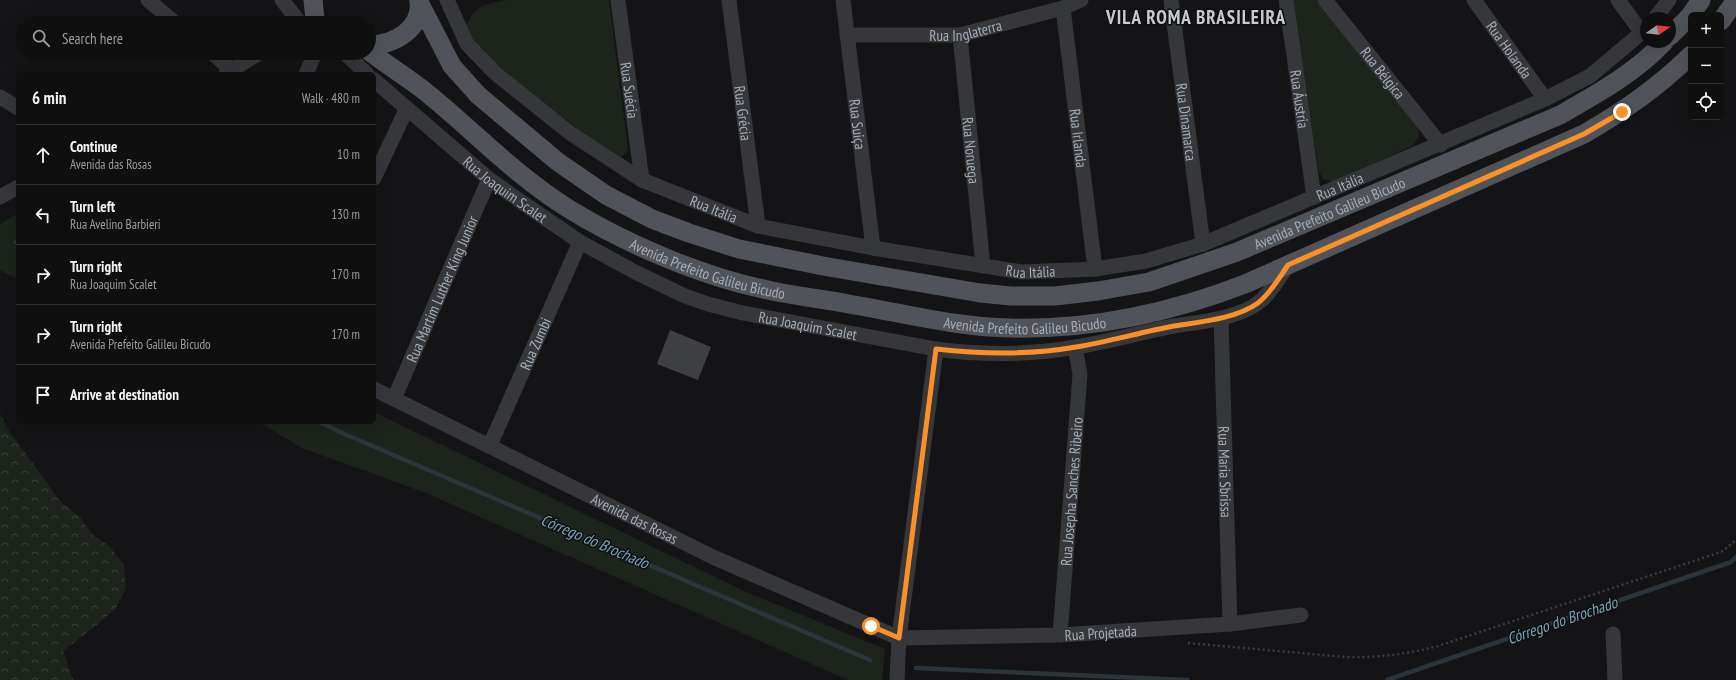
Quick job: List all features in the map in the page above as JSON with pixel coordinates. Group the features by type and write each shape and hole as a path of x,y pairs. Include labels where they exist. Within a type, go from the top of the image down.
{"main road":[{"path":"1676,30 1690,16 1701,0"},
{"path":"1724,17 1736,0"},
{"path":"376,44 394,40 409,31 418,17 419,1"},
{"name":"Avenida Prefeito Galileu Bicudo","path":"419,1 452,66 478,95 558,162 606,195 652,219 689,233 762,254 972,291 1011,296 1055,296 1098,291 1149,282 1237,252 1560,115 1598,93 1626,74 1657,48"},
{"name":"Avenida Prefeito Galileu Bicudo","path":"376,56 427,93 517,172 569,209 630,242 707,273 766,290 960,323 1010,328 1088,324 1127,318 1174,308 1211,297 1288,265 1584,134 1622,112 1660,84 1688,58"}],"street":[{"path":"148,0 167,16"},
{"path":"282,0 311,13"},
{"name":"Rua Itália","path":"447,0 467,44 495,73 570,133 642,180 758,226 873,248 1022,272 1095,269 1146,261 1203,244 1441,145 1545,99 1590,76 1640,34"},
{"name":"Rua Suécia","path":"618,0 642,180"},
{"name":"Rua Grécia","path":"729,0 758,226"},
{"name":"Rua Suiça","path":"842,0 873,248"},
{"name":"Rua Inglaterra","path":"846,35 960,35 1063,8 1081,0"},
{"name":"Rua Dinamarca","path":"1171,0 1203,244"},
{"name":"Rua Áustria","path":"1286,0 1314,197"},
{"name":"Rua Bélgica","path":"1325,0 1441,145"},
{"name":"Rua Holanda","path":"1474,0 1545,99"},
{"path":"1618,0 1640,26"},
{"path":"1660,12 1669,0"},
{"name":"Rua Irlanda","path":"1063,8 1095,269"},
{"name":"Rua Noruega","path":"960,35 983,266"},
{"path":"218,60 229,72 248,60"},
{"path":"307,72 312,60"},
{"path":"352,60 365,72"},
{"name":"Rua Joaquim Scalet","path":"376,82 489,179 580,242 637,273 685,296 708,304 743,313 936,349 956,351 1036,352 1075,347 1173,326 1221,319 1256,304 1266,297 1288,265"},
{"path":"0,97 16,107"},
{"path":"376,174 407,108"},
{"name":"Rua Martim Luther King Junior","path":"394,399 489,179"},
{"path":"1,196 16,189"},
{"name":"Rua Zumbi","path":"490,445 580,242"},
{"name":"Rua Maria Sbrissa","path":"1221,319 1230,624"},
{"name":"Rua Josepha Sanches Ribeiro","path":"1060,635 1080,374 1075,347"},
{"path":"897,680 899,638 936,349"},
{"name":"Avenida das Rosas","path":"376,389 713,557 899,638"},
{"name":"Rua Projetada","path":"899,638 1060,635 1230,624 1301,615"},
{"path":"1613,634 1614,680"}],"path":[{"path":"1187,643 1345,657 1370,658 1408,654 1438,646 1715,554 1723,551 1736,540"}],"green space":[{"path":"506,0 609,0 628,150 625,154 619,158 610,153 525,89 491,61 474,44 466,28 472,15 481,7"},
{"path":"1290,0 1318,0 1419,129 1418,138 1412,146 1333,182 1323,179 1319,171"},
{"path":"14,215 16,216 16,279 0,270 0,225"},
{"path":"376,413 746,592 885,649 882,680 848,680 426,493 302,448 262,424 376,424"},
{"path":"0,414 9,431 61,502 79,516 92,534 110,547 124,565 126,588 116,608 63,651 73,680 0,680"}],"building":[{"path":"670,330 711,347 698,380 657,364"}],"waterway":[{"name":"Córrego do Brochado","path":"324,424 870,660"},
{"name":"Córrego do Brochado","path":"1387,680 1731,562 1736,557"},
{"name":"Córrego do Brochado","path":"916,668 1188,680"}],"district":[{"name":"VILA ROMA BRASILEIRA","path":"1196,17"}],"route":[{"path":"871,626 899,638 936,349 956,351 1036,352 1075,347 1173,326 1221,319 1256,304 1266,297 1288,265 1584,134 1622,112"}]}
